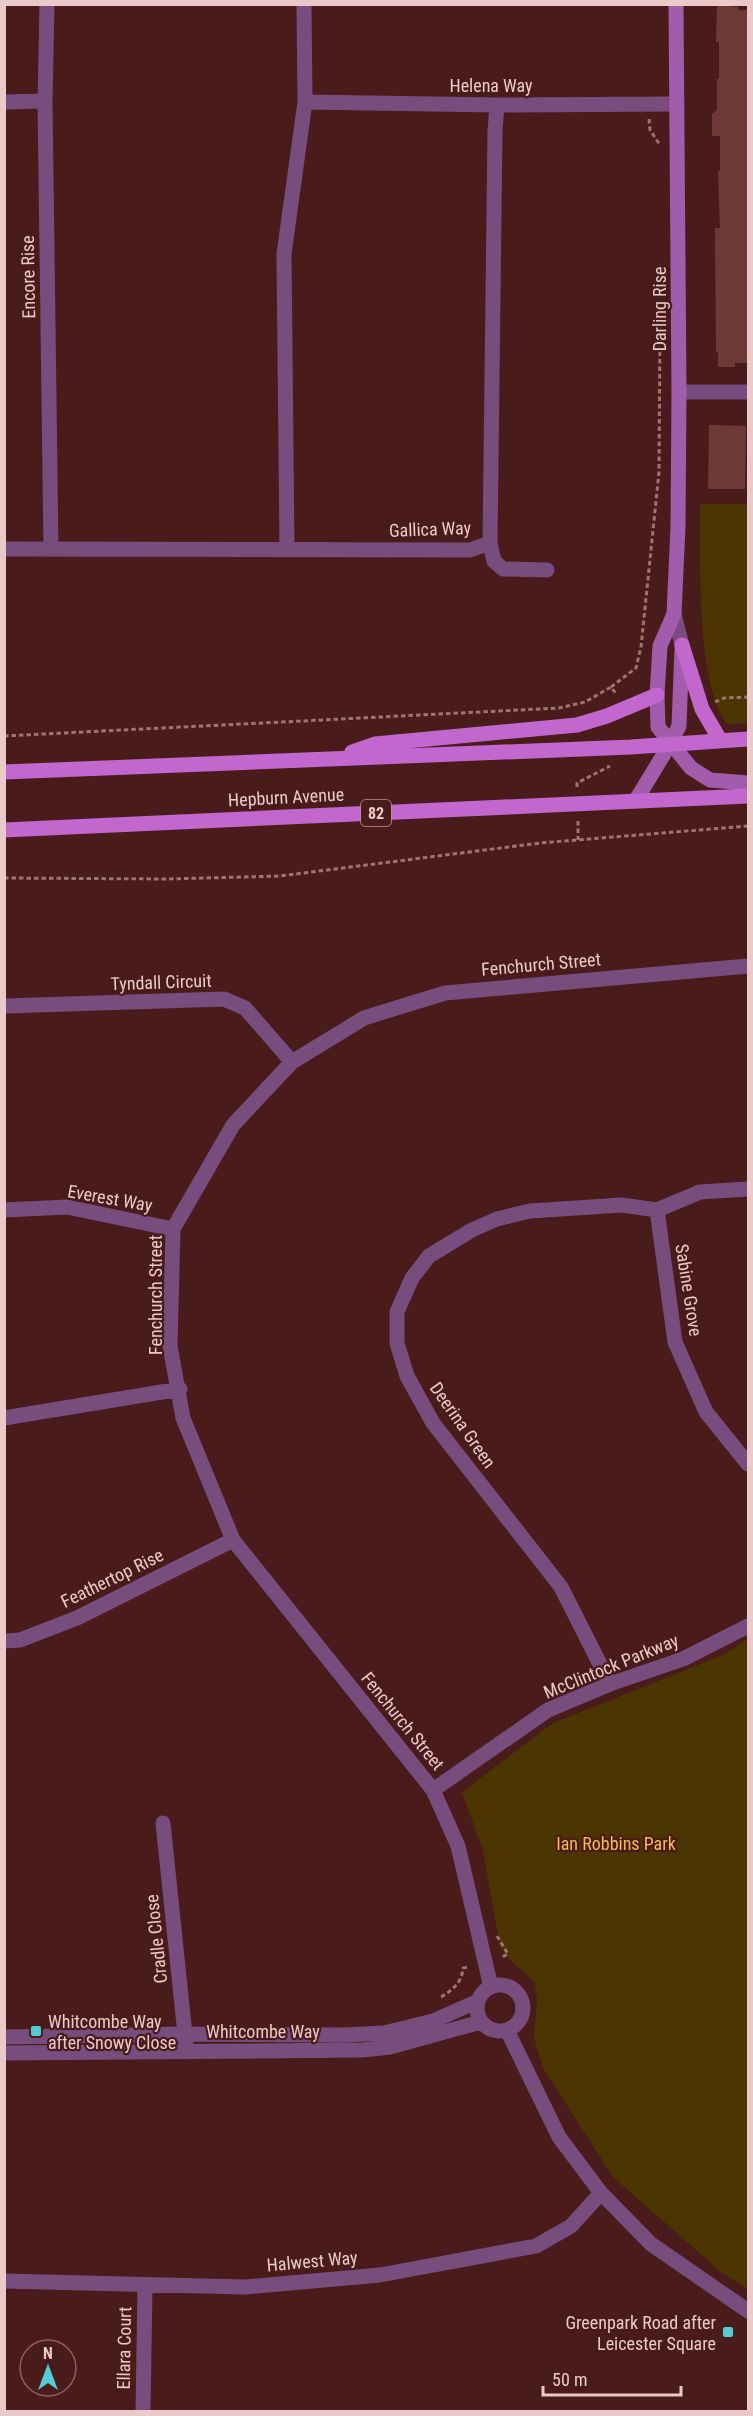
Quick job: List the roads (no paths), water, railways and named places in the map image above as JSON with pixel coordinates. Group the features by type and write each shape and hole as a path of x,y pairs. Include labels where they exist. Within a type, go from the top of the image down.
{"main road":[{"path":"682,645 702,709 720,740"},
{"path":"335,757 375,744 577,725 626,709 657,694"},
{"name":"Hepburn Avenue","path":"4,772 748,739"},
{"name":"Hepburn Avenue","path":"4,830 748,796"}],"street":[{"name":"Encore Rise","path":"47,4 45,102 51,549"},
{"path":"287,549 284,255 305,102 304,4"},
{"name":"Darling Rise","path":"636,800 679,726 682,645 674,614 679,392 676,4"},
{"path":"4,102 45,102"},
{"name":"Helena Way","path":"305,102 497,105 677,104"},
{"name":"Gallica Way","path":"4,549 470,550 490,543 497,105"},
{"path":"679,392 748,392"},
{"path":"490,543 494,561 503,569 548,570"},
{"name":"Darling Rise","path":"674,614 660,646 657,694 658,727 691,768 710,780 748,783"},
{"name":"Fenchurch Street","path":"491,1987 458,1846 433,1790 233,1540 183,1418 180,1389 170,1346 172,1229 233,1125 292,1062 364,1018 445,993 748,966"},
{"name":"Tyndall Circuit","path":"4,1006 224,999 245,1008 292,1062"},
{"path":"657,1210 700,1192 748,1189"},
{"name":"Deerina Green","path":"610,1684 561,1587 433,1423 407,1376 397,1343 397,1312 412,1278 429,1256 471,1230 497,1219 530,1211 622,1205 657,1210"},
{"name":"Everest Way","path":"4,1210 67,1208 172,1229"},
{"name":"Sabine Grove","path":"657,1210 675,1342 706,1412 748,1464"},
{"path":"4,1418 180,1389"},
{"name":"Feathertop Rise","path":"4,1641 20,1640 77,1618 233,1540"},
{"name":"McClintock Parkway","path":"433,1790 549,1710 610,1684 683,1659 748,1626"},
{"name":"Cradle Close","path":"163,1823 186,2050"},
{"path":"476,2002 476,2014 489,2029 507,2030 519,2022 522,2015 522,2001 513,1989 499,1985 491,1987"},
{"name":"Whitcombe Way","path":"4,2037 384,2033 433,2021 476,2002 491,1987"},
{"name":"Whitcombe Way","path":"4,2053 362,2050 390,2047 482,2022"},
{"path":"507,2030 559,2138 601,2193 651,2244 748,2311"},
{"name":"Halwest Way","path":"4,2281 244,2287 380,2275 536,2246 571,2226 601,2193"},
{"name":"Ellara Court","path":"142,2412 145,2286"}],"place":[{"name":"Whitcombe Way after Snowy Close","path":"36,2031"},
{"name":"Greenpark Road after Leicester Square","path":"728,2332"}],"park label":[{"name":"Ian Robbins Park","path":"616,1843"}]}
